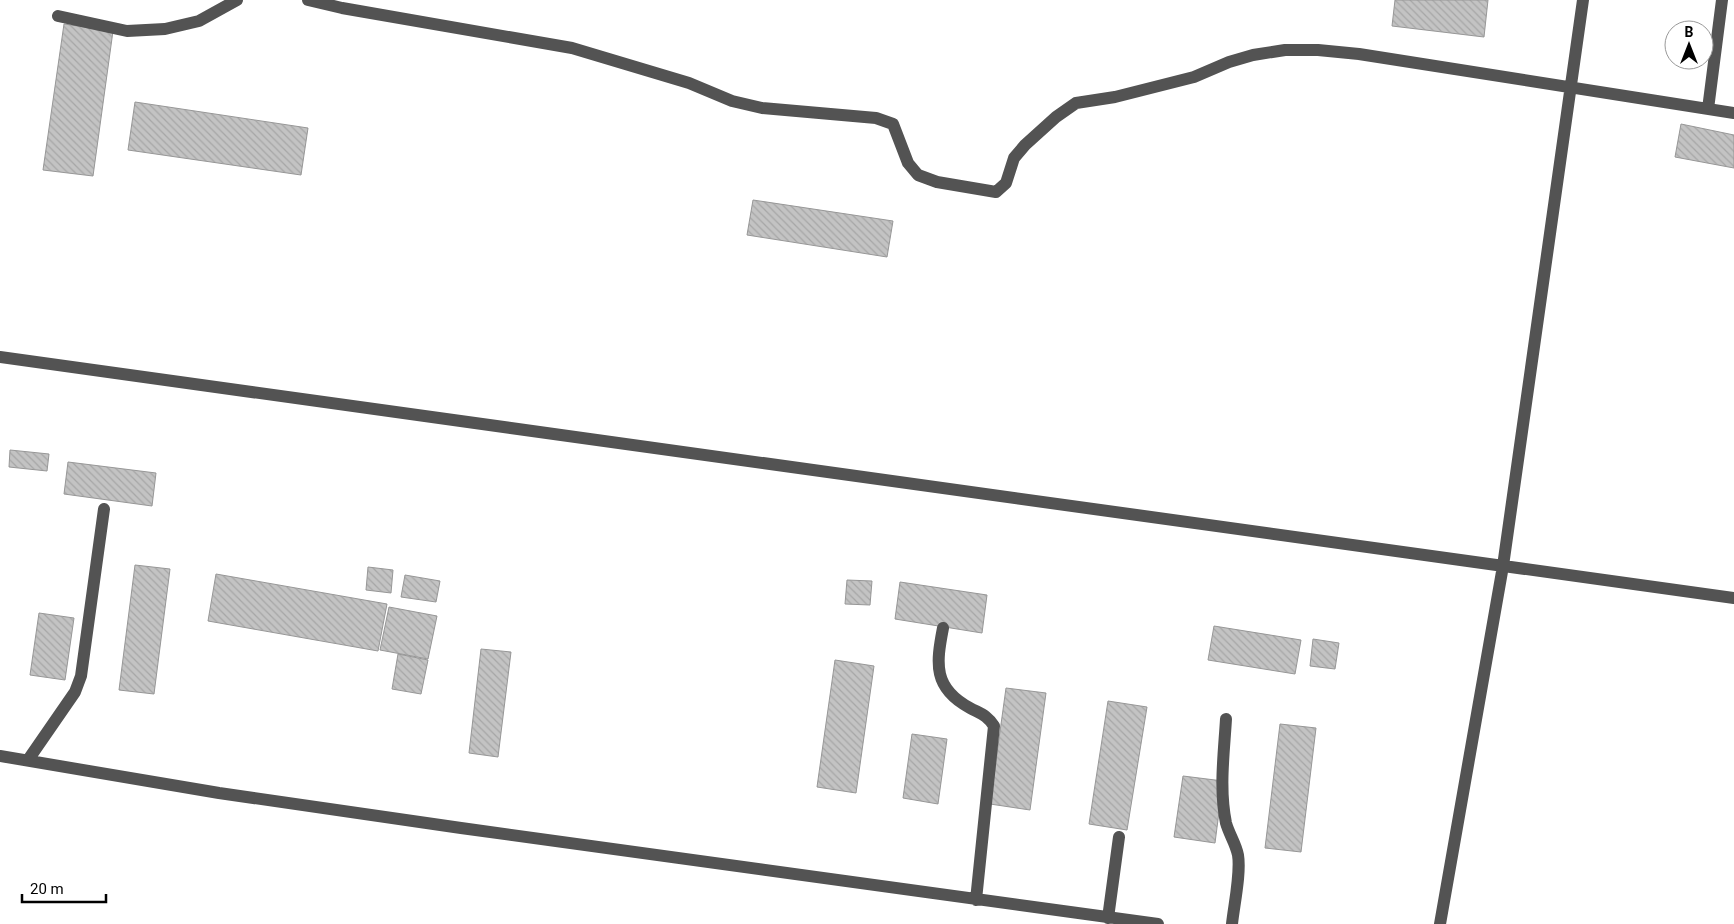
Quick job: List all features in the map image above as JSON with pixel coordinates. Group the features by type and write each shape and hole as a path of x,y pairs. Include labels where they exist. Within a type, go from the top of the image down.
{"street":[{"path":"58,16 127,31 165,29 199,20 237,0"},
{"path":"308,0 342,8 572,48 670,77 732,101 762,108 876,118 894,124 908,163 918,176 937,182 996,192 1006,183 1014,158 1025,145 1056,117 1076,103 1115,97 1194,77 1228,62 1253,54 1285,50 1318,50 1359,54 1734,113"},
{"path":"1440,924 1504,566 1583,0"},
{"path":"1708,109 1722,0"},
{"path":"0,357 1734,598"},
{"path":"28,760 75,692 81,676 104,509"},
{"path":"943,628 937,657 939,672 943,682 951,694 989,717 994,726 976,900"},
{"path":"1226,719 1223,780 1224,803 1226,822 1238,855 1232,924"},
{"path":"0,756 219,792 432,824 1158,924"},
{"path":"1108,918 1119,837"}],"building":[{"path":"1395,0 1488,0 1484,37 1392,26"},
{"path":"64,24 113,31 93,176 43,170"},
{"path":"135,102 308,128 301,175 128,150"},
{"path":"1681,124 1734,135 1734,168 1675,157"},
{"path":"753,200 893,221 887,257 747,235"},
{"path":"10,450 49,454 47,471 9,467"},
{"path":"68,462 156,473 152,506 64,494"},
{"path":"135,565 170,569 154,694 119,690"},
{"path":"368,567 393,570 391,593 366,590"},
{"path":"216,574 387,604 378,651 208,621"},
{"path":"405,575 440,581 436,602 401,597"},
{"path":"847,580 872,581 870,605 845,604"},
{"path":"900,582 987,595 982,633 895,619"},
{"path":"389,607 437,616 428,659 380,650"},
{"path":"39,613 74,618 65,680 30,675"},
{"path":"1214,626 1301,640 1295,674 1208,660"},
{"path":"1313,639 1339,643 1335,669 1310,666"},
{"path":"481,649 511,652 498,757 469,753"},
{"path":"398,654 428,660 421,694 392,689"},
{"path":"835,660 874,666 856,793 817,787"},
{"path":"1006,688 1046,693 1030,810 990,804"},
{"path":"1108,701 1147,707 1127,830 1089,824"},
{"path":"1280,724 1316,728 1301,852 1265,848"},
{"path":"912,734 947,739 938,804 903,798"},
{"path":"1183,776 1223,781 1215,843 1174,837"}]}
